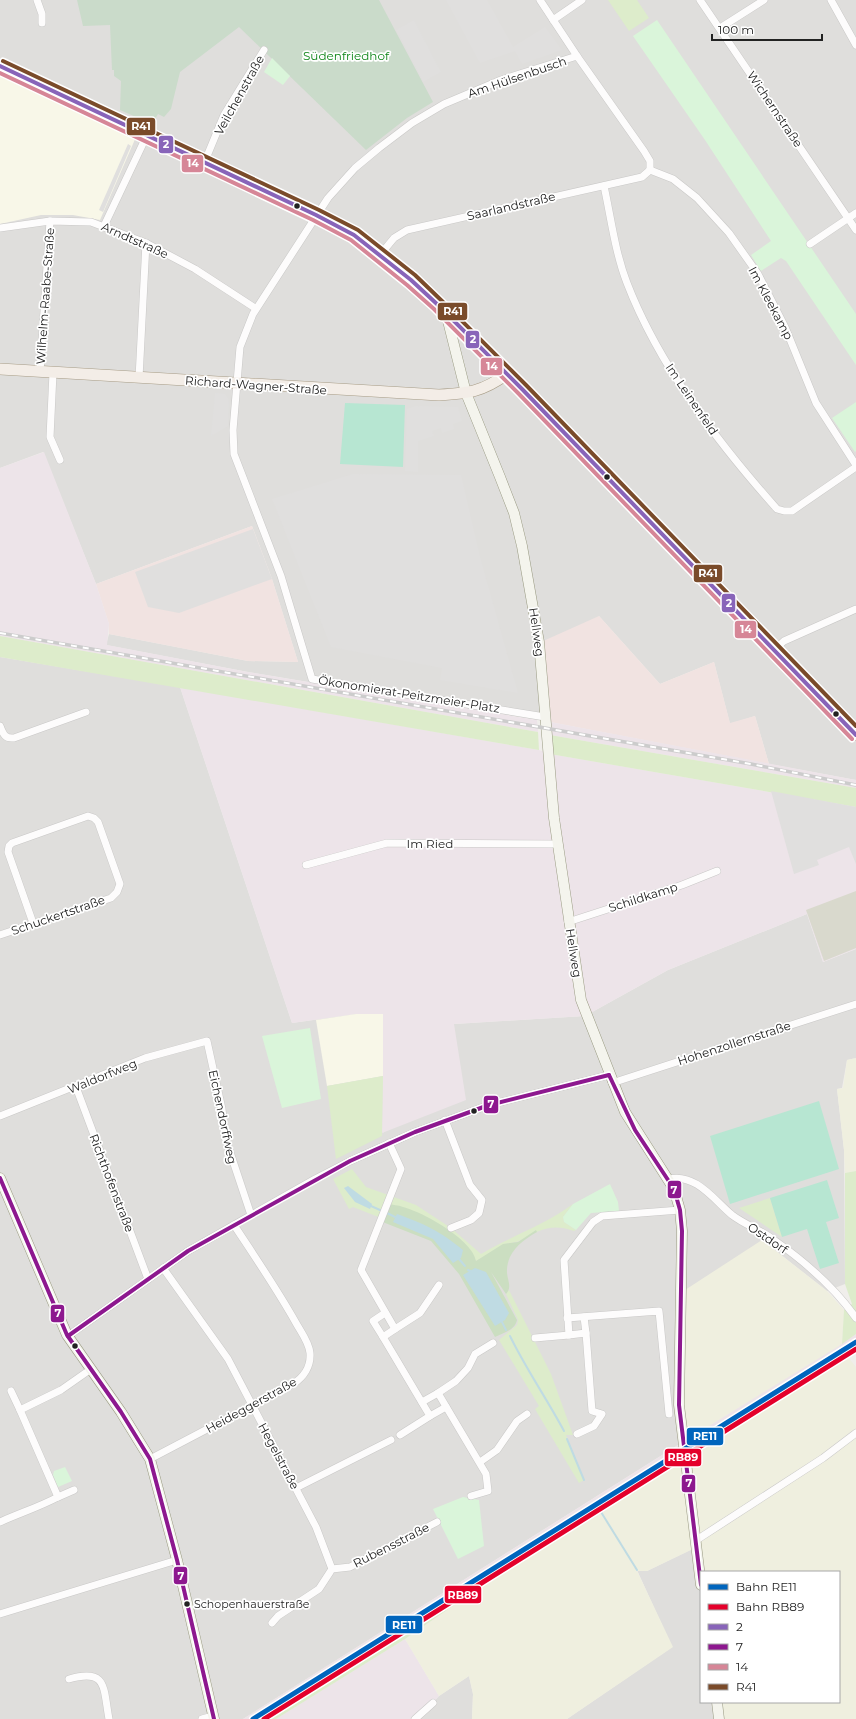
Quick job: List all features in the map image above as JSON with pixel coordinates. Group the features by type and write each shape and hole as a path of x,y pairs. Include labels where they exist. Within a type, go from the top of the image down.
{"main road":[{"name":"Richard-Wagner-Straße","path":"0,369 410,395 466,393 491,385 507,374"},
{"path":"507,374 856,735"}],"street":[{"path":"37,0 42,14 42,23"},
{"path":"540,0 577,56"},
{"path":"553,20 582,0"},
{"name":"Wichernstraße","path":"700,0 856,230"},
{"path":"720,28 764,0"},
{"path":"831,0 856,46"},
{"name":"Veilchenstraße","path":"204,161 224,115 264,50"},
{"name":"Am Hülsenbusch","path":"270,549 234,454 233,440 240,347 255,308 328,198 356,168 395,136 430,112 501,80 577,56 644,151 650,161 650,170"},
{"path":"0,66 147,136 204,161 354,235 411,280 507,374"},
{"path":"104,226 147,136"},
{"name":"Saarlandstraße","path":"380,255 394,238 407,230 642,177 650,170"},
{"name":"Im Kleekamp","path":"650,170 673,179 697,198 729,233 758,274 782,321 816,403 856,466"},
{"name":"Im Leinenfeld","path":"604,186 620,262 627,284 645,323 691,400 746,474 777,509 792,511 856,466"},
{"path":"810,244 856,213"},
{"name":"Arndtstraße","path":"0,228 50,220 91,222 104,226 146,243 195,269 255,308"},
{"name":"Wilhelm-Raabe-Straße","path":"40,372 50,220"},
{"path":"139,378 146,243"},
{"name":"Hellweg","path":"446,313 466,393 514,513 522,546 539,642 557,844 581,1000 611,1079 635,1130 669,1179 674,1189 680,1210 682,1231 679,1405 700,1577"},
{"name":"Wilhelm-Raabe-Straße","path":"54,373 50,437 60,460"},
{"name":"Ökonomierat-Peitzmeier-Platz","path":"270,549 281,576 312,679 545,717"},
{"path":"774,650 784,641 856,609"},
{"path":"0,726 6,738 14,738 86,712"},
{"name":"Schuckertstraße","path":"0,935 111,898 116,894 120,884 98,822 94,818 88,816 16,841 9,846 8,852 34,923"},
{"name":"Im Ried","path":"306,864 387,843 557,844"},
{"name":"Schildkamp","path":"568,922 682,885 717,871"},
{"name":"Hohenzollernstraße","path":"68,1336 188,1251 334,1168 389,1143 445,1120 489,1105 611,1079 856,1004"},
{"name":"Waldorfweg","path":"0,1116 76,1087 145,1058 207,1041"},
{"name":"Eichendorffweg","path":"207,1041 222,1109 225,1137 251,1215"},
{"name":"Richthofenstraße","path":"76,1087 148,1279"},
{"path":"445,1120 470,1186 482,1200 479,1213 471,1220 451,1228"},
{"path":"389,1143 401,1169 361,1270 395,1329"},
{"name":"Ostdorf","path":"669,1179 677,1177 701,1186 733,1215 774,1240 815,1273 835,1293 856,1318"},
{"path":"0,1178 68,1336 121,1412 150,1459 177,1560 213,1718 202,1719"},
{"path":"569,1334 564,1260 593,1222 602,1216 680,1210"},
{"name":"Heideggerstraße","path":"150,1459 252,1406 298,1380 308,1366 310,1353 308,1344 292,1315 234,1225"},
{"name":"Hegelstraße","path":"163,1268 228,1359 316,1527 332,1570"},
{"path":"383,1337 420,1313 440,1285"},
{"path":"567,1318 659,1311 669,1414"},
{"path":"385,1313 373,1321 430,1416"},
{"path":"577,1434 594,1426 602,1414 592,1412 584,1317"},
{"path":"535,1338 586,1333"},
{"path":"422,1402 456,1381 468,1368 475,1354 493,1343"},
{"path":"20,1410 61,1390 91,1369"},
{"path":"11,1391 58,1497"},
{"path":"438,1393 486,1474 488,1491 471,1496"},
{"path":"400,1435 446,1407"},
{"path":"480,1462 497,1450 517,1421 528,1414"},
{"path":"695,1541 822,1458 856,1433"},
{"path":"296,1488 391,1440"},
{"path":"0,1522 19,1513 28,1512 74,1490"},
{"name":"Rubensstraße","path":"332,1570 350,1567 437,1522"},
{"path":"0,1614 177,1560"},
{"path":"272,1623 278,1616 320,1589 332,1570"},
{"path":"69,1679 90,1675 96,1677 102,1682 109,1719"},
{"path":"717,1703 719,1719"},
{"path":"415,1719 433,1704"}],"shaded area":[{"path":"0,0 856,0 856,780 769,764 755,716 730,724 714,662 660,684 599,616 550,722 248,672 106,645 109,634 248,661 298,662 272,579 252,526 96,584 43,452 0,468"},
{"path":"446,0 487,0 513,47 545,27 562,50 522,64 515,51 480,63"},
{"path":"414,20 441,72 423,82 396,30"},
{"path":"0,73 136,137 100,220 73,215 41,215 0,224"},
{"path":"128,144 131,146 103,212 99,210"},
{"path":"215,393 225,394 229,400 228,426 211,436"},
{"path":"416,406 458,407 462,421 453,424 454,429 442,433 441,428 432,431 434,436 418,441 418,472 405,471 407,409"},
{"path":"44,452 96,584 109,624 107,645 248,672 537,720 538,732 0,636 0,468"},
{"path":"353,474 461,475 480,557 518,693 440,680 442,668 331,647 272,499"},
{"path":"252,526 272,579 298,662 248,661 109,634 109,624 96,584"},
{"path":"253,529 272,579 179,613 148,607 135,572"},
{"path":"599,616 660,684 714,662 730,723 755,716 769,764 550,722 541,642"},
{"path":"0,657 180,687 292,1023 356,1014 383,1014 383,1133 454,1024 585,1016 668,970 807,914 823,962 856,949 856,1058 847,1060 842,1088 837,1089 844,1150 845,1284 827,1291 762,1240 686,1440 243,1719 0,1719"},
{"path":"180,687 539,750 550,754 856,807 856,949 823,962 807,914 668,970 585,1016 454,1024 466,1100 382,1133 383,1015 356,1014 292,1023"},
{"path":"550,722 856,780 856,788 550,735"},
{"path":"771,791 856,807 856,864 849,847 817,860 819,865 794,874"},
{"path":"856,891 856,948 824,961 806,910"},
{"path":"356,1014 383,1014 383,1076 327,1086 316,1020"},
{"path":"856,1334 856,1352 688,1454 686,1440"},
{"path":"678,1445 684,1458 602,1513 267,1719 243,1719"},
{"path":"695,1541 700,1578 700,1703 717,1703 719,1719 567,1719 672,1647 637,1570 647,1571 690,1550"},
{"path":"405,1639 439,1696 418,1719 276,1719"},
{"path":"469,1676 473,1694 472,1719 418,1719 439,1696"}],"green space":[{"name":"Südenfriedhof","path":"77,0 379,0 433,102 407,118 366,150 239,27 180,72 171,109 164,117 158,114 152,124 120,110 121,81 114,76 114,70 112,70 110,25 83,26"},
{"path":"608,0 637,0 649,18 629,31"},
{"path":"657,20 856,314 856,365 786,261 781,258 761,271 751,255 771,241 705,140 633,36"},
{"path":"272,58 290,76 283,85 264,72"},
{"path":"856,402 856,451 855,452 832,418"},
{"path":"345,403 405,405 403,467 340,464"},
{"path":"0,636 538,732 539,750 0,657"},
{"path":"550,735 856,788 856,807 550,754"},
{"path":"310,1028 321,1099 282,1108 262,1036"},
{"path":"856,1058 856,1171 845,1173 837,1089 843,1088 847,1060"},
{"path":"383,1076 382,1136 336,1159 327,1086"},
{"path":"819,1101 839,1169 730,1204 710,1136"},
{"path":"352,1169 366,1187 416,1205 451,1228 481,1254 551,1218 573,1204 563,1217 564,1222 576,1230 574,1231 559,1228 546,1229 517,1242 502,1245 476,1261 449,1231 381,1218 353,1207 349,1209 333,1179"},
{"path":"856,1171 856,1334 842,1344 844,1310 852,1304 845,1284 845,1173"},
{"path":"827,1180 839,1218 826,1222 839,1263 820,1269 807,1229 782,1237 770,1198"},
{"path":"610,1184 618,1202 619,1211 591,1213 576,1230 564,1222 563,1217 573,1204"},
{"path":"770,1198 782,1237 739,1208"},
{"path":"388,1204 412,1210 446,1228 466,1244 473,1253 476,1261 503,1244 518,1242 536,1230 537,1232 525,1239 516,1248 509,1259 507,1273 509,1287 506,1294 491,1272 517,1320 509,1331 495,1337 459,1274 431,1241 380,1221"},
{"path":"762,1240 827,1291 844,1310 842,1344 686,1440 683,1403 685,1290"},
{"path":"509,1290 551,1374 573,1435 566,1435 584,1480 579,1483 535,1409 539,1406 499,1340 517,1325 518,1320 506,1294"},
{"path":"848,1357 856,1367 856,1719 719,1719 717,1703 840,1703 840,1571 701,1571 695,1542 691,1550 647,1571 637,1571 673,1647 567,1719 472,1719 473,1694 469,1676 439,1696 405,1639 486,1583 602,1513 688,1454"},
{"path":"65,1467 72,1481 58,1487 53,1475 54,1471"},
{"path":"463,1497 479,1500 484,1546 458,1559 433,1509"},
{"path":"486,1583 405,1639 276,1719 267,1719"}],"water":[{"path":"348,1186 372,1204 370,1209 355,1202 344,1188"},
{"path":"397,1214 416,1221 447,1238 463,1250 461,1258 453,1263 433,1239 393,1222"},
{"path":"475,1268 486,1272 509,1313 505,1320 495,1326 463,1275"}],"waterway":[{"path":"371,1206 380,1210"},
{"path":"387,1213 395,1217"},
{"path":"459,1259 465,1266"},
{"path":"502,1322 506,1330"},
{"path":"510,1336 564,1431"},
{"path":"567,1439 584,1480"},
{"path":"601,1512 637,1570"}],"railway":[{"path":"0,633 751,764 856,785"}],"rail line":[{"name":"RE11","path":"253,1719 856,1342"},
{"name":"RB89","path":"264,1719 856,1349"}],"transit line":[{"name":"R41","path":"3,61 319,210 358,230 415,275 442,301 526,385 856,726"},
{"name":"2","path":"0,66 316,215 354,235 411,280 438,305 522,389 856,735"},
{"name":"14","path":"0,73 313,220 351,240 434,309 518,393 852,739"},
{"name":"7","path":"609,1075 635,1130 674,1189 680,1210 682,1231 679,1405 700,1577"},
{"name":"7","path":"68,1336 188,1251 350,1161 415,1132 489,1105 609,1075"},
{"name":"7","path":"0,1178 67,1335 121,1412 150,1459 177,1560 214,1719"}],"place":[{"name":"Schopenhauerstraße","path":"187,1604"}]}
